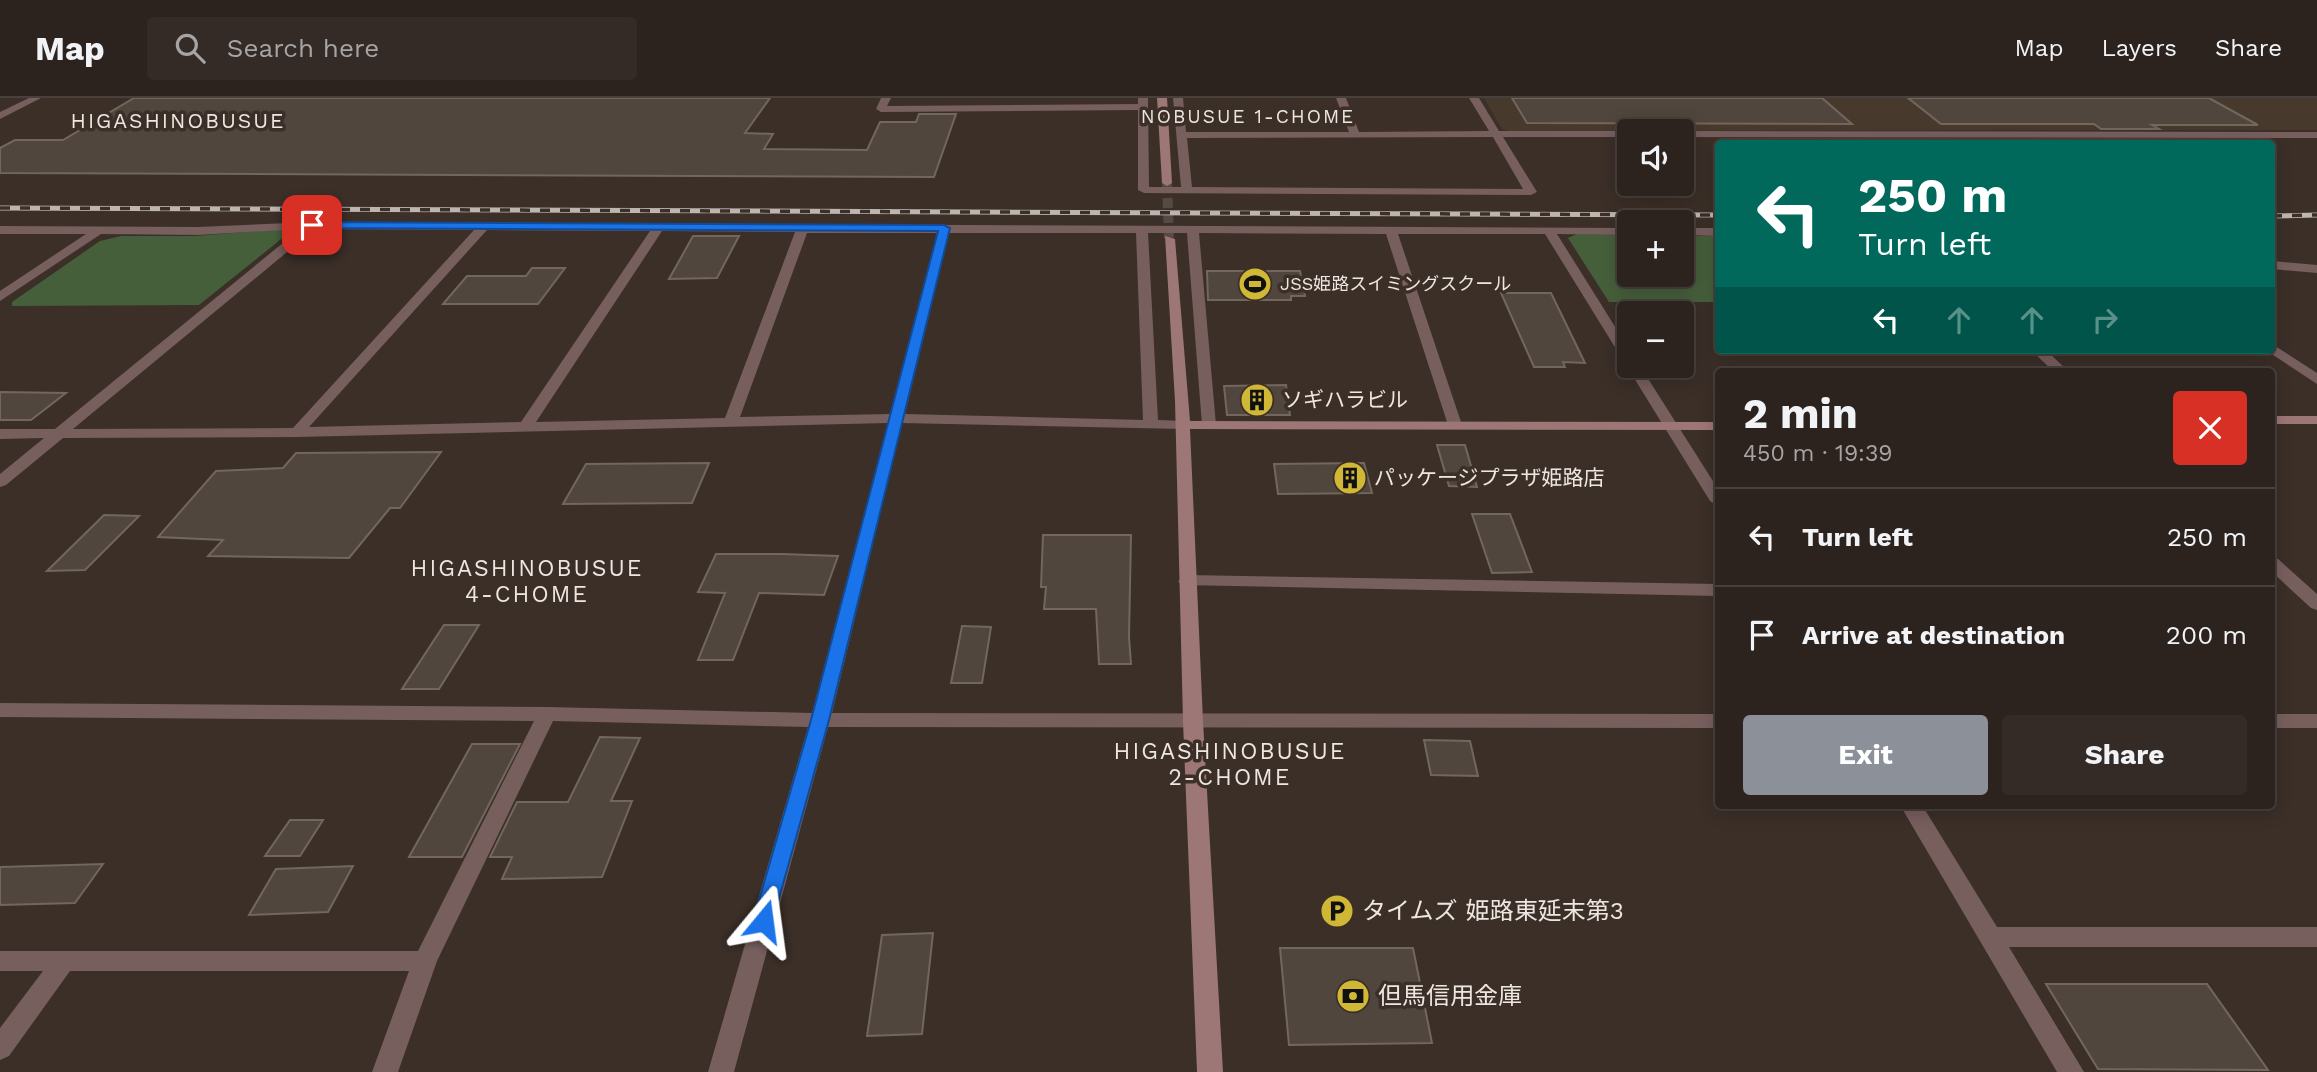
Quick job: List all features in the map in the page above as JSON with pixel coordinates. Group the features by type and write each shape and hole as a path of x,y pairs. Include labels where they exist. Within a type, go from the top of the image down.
{"street":[{"path":"0,116 36,98"},
{"path":"886,98 881,108 1143,103 1144,190 1531,192 1474,98"},
{"path":"1162,98 1167,184"},
{"path":"1178,98 1187,190"},
{"path":"1341,98 1354,135"},
{"path":"1182,135 1617,134"},
{"path":"1694,134 2317,135"},
{"path":"1778,134 1785,140"},
{"path":"0,482 312,225"},
{"path":"0,230 198,231 312,225 1617,232"},
{"path":"297,432 483,227"},
{"path":"527,425 657,228"},
{"path":"721,1072 820,720 944,228"},
{"path":"730,423 802,229"},
{"path":"1142,229 1151,424"},
{"path":"1193,229 1209,425"},
{"path":"1390,229 1455,425"},
{"path":"0,297 99,231"},
{"path":"1549,231 1617,341"},
{"path":"1694,232 1715,232"},
{"path":"1169,239 1183,425 1187,581 1210,1072"},
{"path":"2275,265 2317,269"},
{"path":"2275,350 2317,380"},
{"path":"2042,354 2058,368"},
{"path":"1640,378 1715,496"},
{"path":"0,434 297,432 897,418 1183,425 1715,426"},
{"path":"2275,420 2317,420"},
{"path":"2275,566 2317,604"},
{"path":"1187,581 1715,590"},
{"path":"0,710 547,714 820,720 1715,721"},
{"path":"385,1072 425,961 547,714"},
{"path":"2275,721 2317,721"},
{"path":"1913,809 2071,1072"},
{"path":"1990,937 2317,937"},
{"path":"0,1048 65,960"},
{"path":"0,961 425,961"}],"shaded area":[{"path":"1484,98 2317,98 2317,130 1694,131 1694,119 1617,119 1617,131 1502,129"}],"green space":[{"path":"286,229 290,232 199,305 12,306 12,302 100,241 121,236 195,236"},
{"path":"1577,234 1617,235 1617,287 1694,287 1694,236 1715,236 1715,302 1609,302 1568,238"}],"building":[{"path":"134,98 770,98 745,133 773,134 764,149 867,150 880,122 916,122 919,114 956,114 934,177 0,173 0,148 15,140 63,140"},
{"path":"1512,98 1822,98 1852,124 1694,124 1694,119 1617,119 1617,123 1527,123"},
{"path":"1908,98 2209,98 2258,125 2152,125 2159,129 2101,129 2094,124 1941,124"},
{"path":"693,236 739,236 717,278 669,279"},
{"path":"532,268 565,268 538,304 443,304 467,276 526,276"},
{"name":"JSS姫路スイミングスクール","path":"1207,271 1300,271 1305,296 1291,296 1291,300 1208,300"},
{"path":"1501,293 1551,293 1585,363 1563,362 1565,367 1534,367"},
{"name":"ソギハラビル","path":"1286,385 1290,415 1227,415 1224,386"},
{"path":"0,392 66,393 31,420 0,420"},
{"path":"1437,445 1465,445 1477,487 1449,486"},
{"path":"441,452 400,508 390,508 349,558 208,556 223,540 158,537 216,471 283,468 296,453"},
{"path":"709,463 692,503 563,504 586,464"},
{"path":"1364,463 1372,493 1278,494 1274,464"},
{"path":"1472,514 1510,514 1532,572 1492,573"},
{"path":"104,515 139,516 85,570 47,571"},
{"path":"1043,535 1131,535 1131,664 1099,664 1096,609 1044,609 1046,587 1041,587"},
{"path":"716,554 838,556 824,595 759,593 733,660 698,660 725,593 698,592"},
{"path":"444,625 479,625 439,689 402,689"},
{"path":"962,626 991,627 982,683 951,683"},
{"path":"600,737 640,738 611,801 632,801 602,877 502,879 512,857 490,857 517,802 568,802"},
{"path":"1424,740 1470,741 1478,776 1431,775"},
{"path":"472,744 520,744 462,857 409,857"},
{"path":"290,820 323,820 300,856 265,856"},
{"path":"103,864 75,903 0,905 0,867"},
{"path":"353,866 328,912 249,915 276,869"},
{"path":"933,933 922,1034 867,1036 882,935"},
{"name":"但馬信用金庫","path":"1280,948 1413,948 1432,1043 1289,1045"},
{"path":"2046,984 2207,984 2268,1070 2098,1069"}],"tunnel":[{"path":"1167,183 1169,239"}],"railway":[{"path":"0,208 1715,215"},
{"path":"2275,216 2317,215"}],"place":[{"name":"JSS姫路スイミングスクール","path":"1255,284"},
{"name":"ソギハラビル","path":"1257,400"},
{"name":"パッケージプラザ姫路店","path":"1350,478"},
{"name":"タイムズ 姫路東延末第3","path":"1337,911"},
{"name":"但馬信用金庫","path":"1353,996"}],"district":[{"name":"NOBUSUE 1-CHOME","path":"1248,116"},
{"name":"HIGASHINOBUSUE","path":"178,121"},
{"name":"HIGASHINOBUSUE 4-CHOME","path":"527,581"},
{"name":"HIGASHINOBUSUE 2-CHOME","path":"1230,764"}],"route":[{"path":"312,225 944,228 820,720 764,921"}]}
